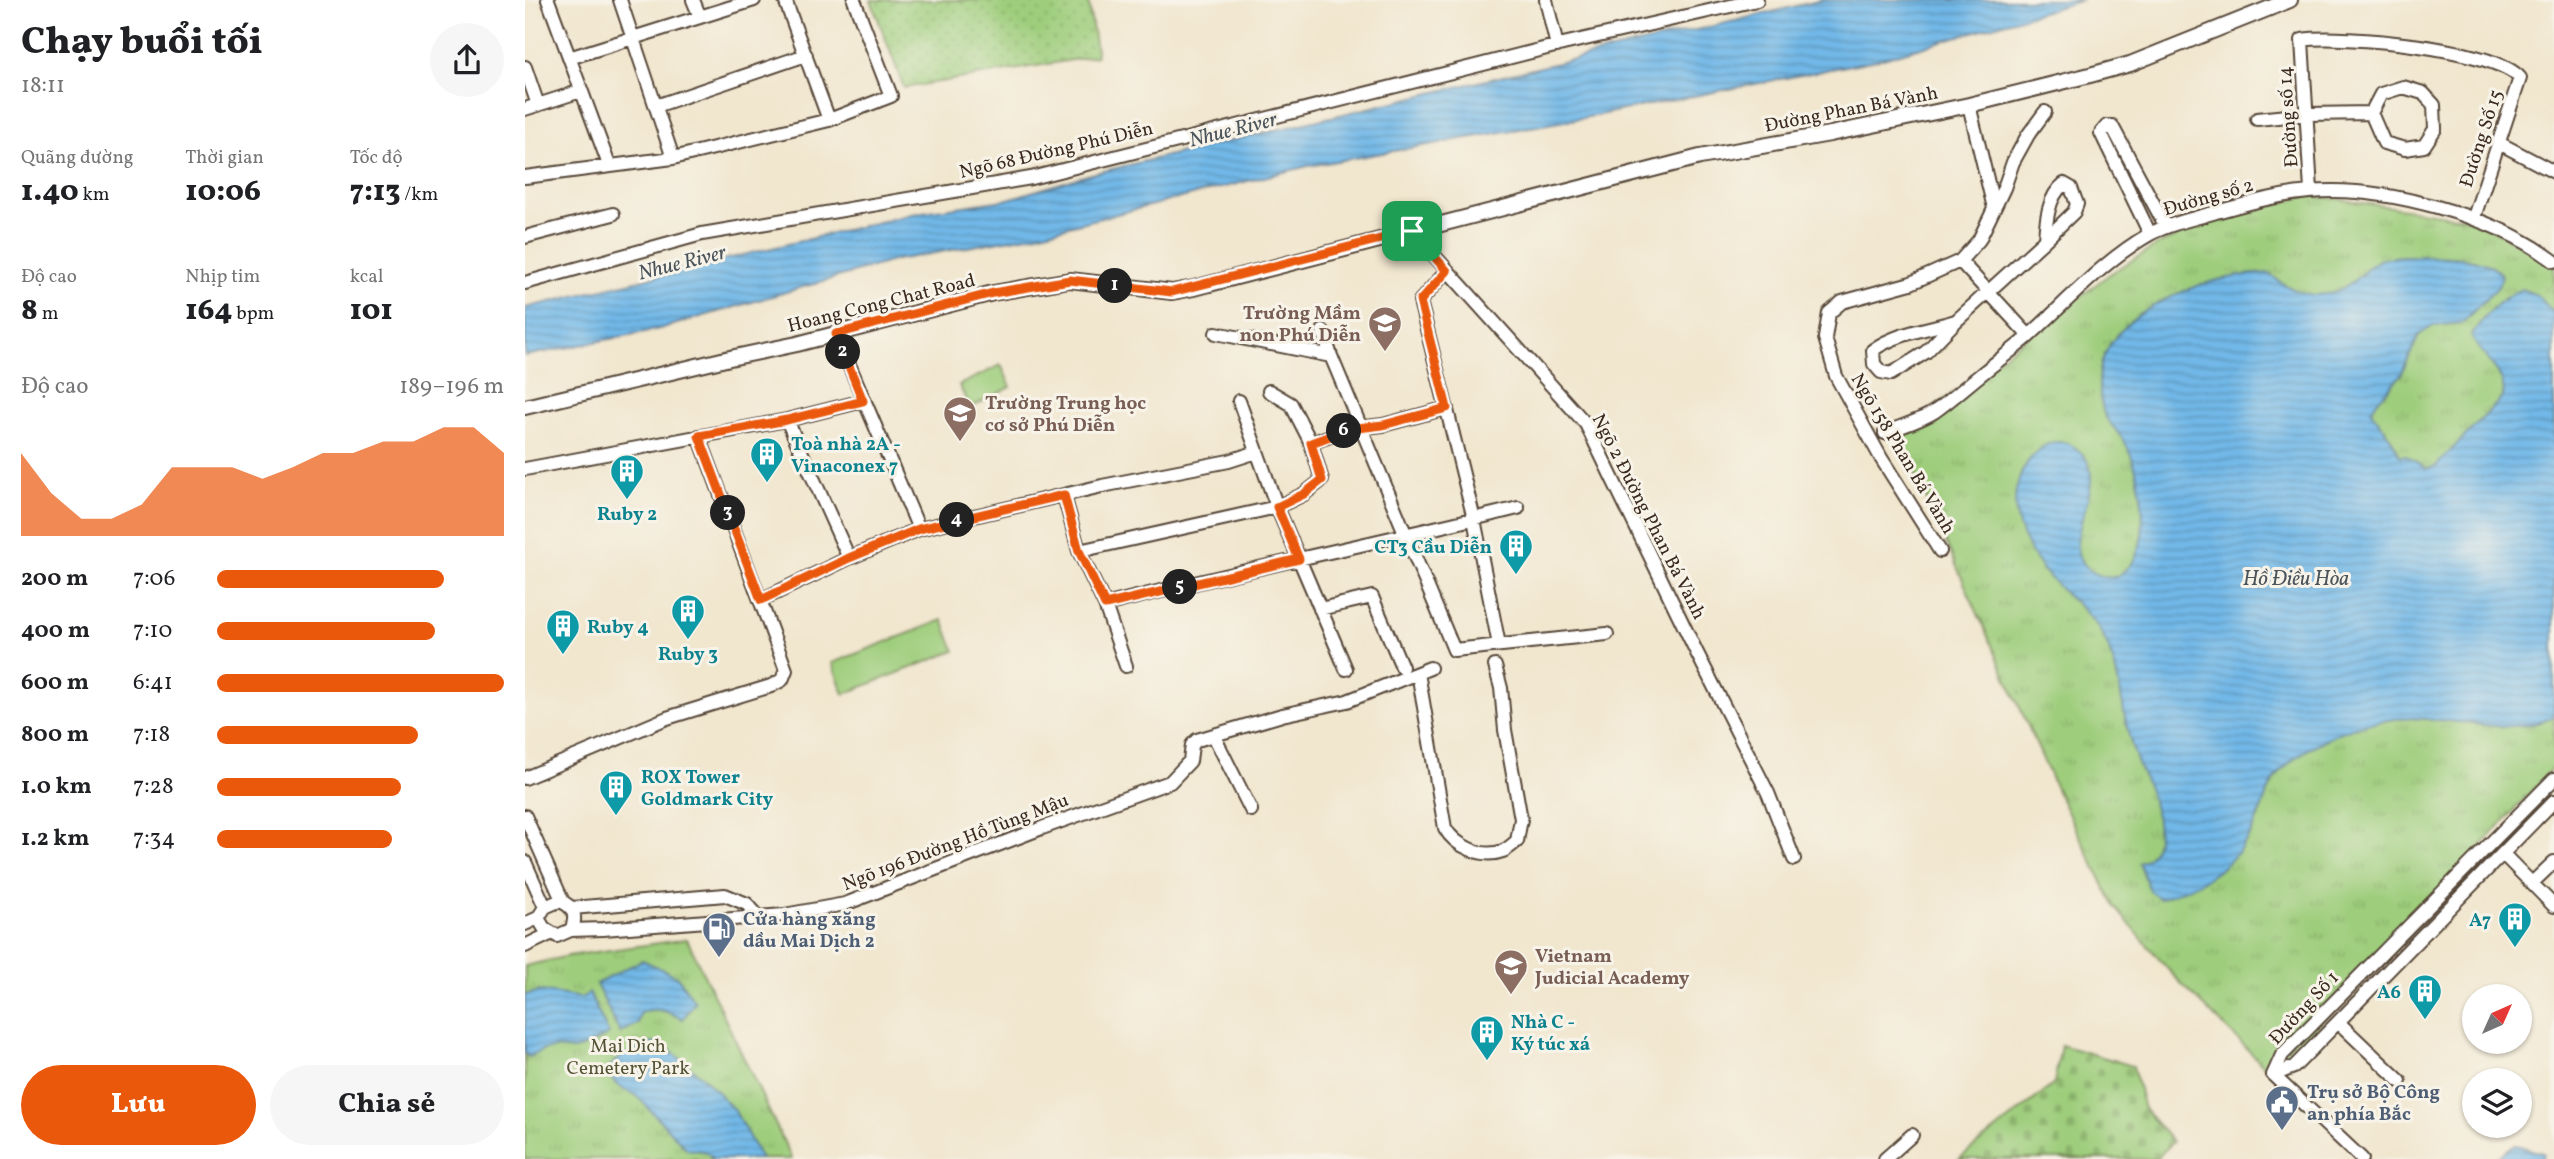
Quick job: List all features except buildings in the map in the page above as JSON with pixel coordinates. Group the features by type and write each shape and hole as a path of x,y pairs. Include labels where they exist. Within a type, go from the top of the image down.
{"street":[{"path":"548,0 609,165"},
{"path":"620,0 673,158"},
{"path":"694,0 700,17"},
{"path":"569,58 754,0"},
{"path":"785,0 829,120"},
{"path":"525,177 673,158 829,120 891,96 854,0"},
{"path":"1546,0 1557,46"},
{"name":"Ngõ 68 Đường Phú Diễn","path":"525,283 702,234 1031,178 1557,46 1757,0"},
{"name":"Đường Phan Bá Vành","path":"1412,231 1700,157 1969,105 2130,64 2290,0"},
{"name":"Đường số 14","path":"2311,191 2302,40 2337,37 2393,43"},
{"name":"Đường Số 15","path":"2393,43 2496,64 2520,78 2474,217"},
{"path":"656,106 806,55"},
{"path":"525,67 531,107 581,91"},
{"path":"2403,87 2423,93 2434,105 2435,129 2424,146 2405,149 2384,144 2371,113 2381,94 2403,87"},
{"path":"1969,105 1994,208"},
{"name":"Ngõ 158 Phan Bá Vành","path":"1940,551 1881,458 1836,376 1825,338 1829,313 1842,302 1911,283 1960,261 1979,240 2013,162 2045,112"},
{"path":"2257,119 2307,114 2371,113"},
{"path":"2150,234 2101,133 2107,126 2112,126 2166,227"},
{"path":"2499,143 2534,159 2554,172"},
{"name":"Đường số 2","path":"1885,433 1932,414 2029,336 2069,296 2150,234 2166,227 2278,196 2311,191 2343,192 2445,208 2474,217 2542,252 2554,261"},
{"path":"525,237 613,214"},
{"name":"Ngõ 2 Đường Phan Bá Vành","path":"1412,231 1586,424 1768,793 1794,859"},
{"name":"Hoang Cong Chat Road","path":"525,407 836,334 993,293 1070,280 1172,292 1412,231"},
{"path":"1956,321 1880,345 1873,350 1874,364 1881,372 1891,374 1926,352 2045,240"},
{"path":"1960,261 2029,336"},
{"path":"1447,271 1420,301 1474,519 1499,645"},
{"path":"1323,331 1454,650 1607,634"},
{"path":"1216,333 1331,356"},
{"path":"836,334 919,529"},
{"path":"1079,551 1277,507 1304,494 1322,480 1311,443 1291,404 1269,391"},
{"path":"525,469 787,420 863,401"},
{"path":"1239,401 1277,507 1346,669"},
{"path":"1311,443 1349,429 1383,425 1447,408"},
{"path":"787,420 849,558"},
{"path":"525,778 667,718 771,686 782,680 786,670 699,436"},
{"path":"761,600 849,558 919,529 1257,453"},
{"path":"1064,495 1079,551 1105,605 1126,666"},
{"path":"1105,605 1518,508"},
{"path":"1320,609 1372,597 1402,667"},
{"path":"1251,810 1214,736 1282,715 1347,701 1424,670 1445,828 1451,838 1463,847 1487,852 1503,851 1517,841 1521,819 1505,730 1501,688 1495,666"},
{"name":"Ngõ 196 Đường Hồ Tùng Mậu","path":"571,930 783,915 845,904 1169,782 1190,761 1192,745 1197,740 1214,736"},
{"name":"Đường Số 1","path":"2273,1074 2282,1055 2554,779"},
{"name":"Đường Số 1","path":"2273,1074 2294,1067 2554,801"},
{"path":"525,816 567,905 575,915 571,930 565,934 550,934 525,946"},
{"path":"2503,854 2554,906"},
{"path":"525,862 550,934"},
{"path":"2532,883 2554,862"},
{"path":"525,924 551,902 602,907 725,895 747,904 759,917"},
{"path":"2338,1022 2400,1081"},
{"path":"2273,1074 2362,1159"},
{"path":"1885,1159 1912,1135"}],"green space":[{"path":"871,0 1088,0 1097,56 904,88"},
{"path":"2309,195 2473,219 2554,264 2554,766 2273,1075 2172,974 2114,906 2058,793 1898,435 2111,273 2161,243 2208,224"},
{"path":"1001,365 1011,387 970,408 959,385"},
{"path":"943,620 955,651 844,694 832,663"},
{"name":"Mai Dich Cemetery Park","path":"687,939 792,1159 525,1159 525,966 568,956"},
{"path":"2061,1045 2133,1066 2144,1109 2173,1142 2156,1159 1959,1159 2054,1084"}],"water":[{"path":"1822,0 2083,0 1876,60 1593,116 1308,166 1033,235 896,260 659,329 525,356 525,308 916,213 1005,200 1091,174"},
{"name":"Hồ Điều Hòa","path":"2403,256 2441,256 2471,260 2484,263 2502,276 2498,287 2462,323 2433,326 2419,335 2401,375 2371,411 2391,438 2400,456 2406,455 2427,469 2436,466 2503,397 2502,380 2498,372 2471,336 2481,322 2500,302 2522,289 2537,295 2554,313 2554,717 2508,726 2416,718 2390,720 2365,724 2330,737 2304,752 2281,771 2270,788 2250,835 2229,862 2197,884 2160,899 2150,891 2139,863 2154,851 2156,814 2131,743 2109,649 2094,622 2051,578 2028,548 2016,513 2016,489 2020,478 2032,456 2050,443 2061,442 2082,453 2088,462 2091,477 2090,492 2077,538 2078,552 2083,564 2096,574 2117,576 2136,556 2143,515 2139,483 2130,454 2123,439 2105,416 2100,397 2099,380 2104,355 2118,334 2137,317 2162,301 2206,284 2237,276 2268,273 2300,292 2322,295 2344,287 2378,260"},
{"path":"642,960 677,976 695,1002 683,1019 667,1012 645,1011 640,1014 638,1023 620,1033 596,984"},
{"path":"542,991 581,998 589,993 609,1034 574,1050 555,1048 529,1057 525,1053 525,995"},
{"path":"651,1043 662,1044 706,1080 735,1111 761,1159 713,1159 705,1152 687,1149 636,1095 624,1090 609,1077 608,1068 622,1056"},
{"path":"2514,1145 2543,1153 2542,1159 2495,1159"}],"place":[{"name":"Trường Mầm non Phú Diễn","path":"1385,353"},
{"name":"Trường Trung học cơ sở Phú Diễn","path":"960,443"},
{"name":"Toà nhà 2A - Vinaconex 7","path":"767,484"},
{"name":"Ruby 2","path":"627,501"},
{"name":"CT3 Cầu Diễn","path":"1516,576"},
{"name":"Ruby 3","path":"688,641"},
{"name":"Ruby 4","path":"563,656"},
{"name":"ROX Tower Goldmark City","path":"616,817"},
{"name":"A7","path":"2515,949"},
{"name":"Cửa hàng xăng dầu Mai Dịch 2","path":"719,959"},
{"name":"Vietnam Judicial Academy","path":"1511,996"},
{"name":"A6","path":"2425,1021"},
{"name":"Nhà C - Ký túc xá","path":"1487,1062"},
{"name":"Trụ sở Bộ Công an phía Bắc","path":"2282,1132"}],"route":[{"path":"1412,231 1447,271 1420,301 1447,408 1383,425 1349,429 1311,443 1322,480 1304,494 1277,507 1299,559 1105,605 1079,551 1064,495 919,529 849,558 761,600 699,436 787,420 863,401 836,334 993,293 1070,280 1172,292 1412,231"}],"water label":[{"name":"Nhue River","path":"1233,129"},
{"name":"Nhue River","path":"682,262"}]}
